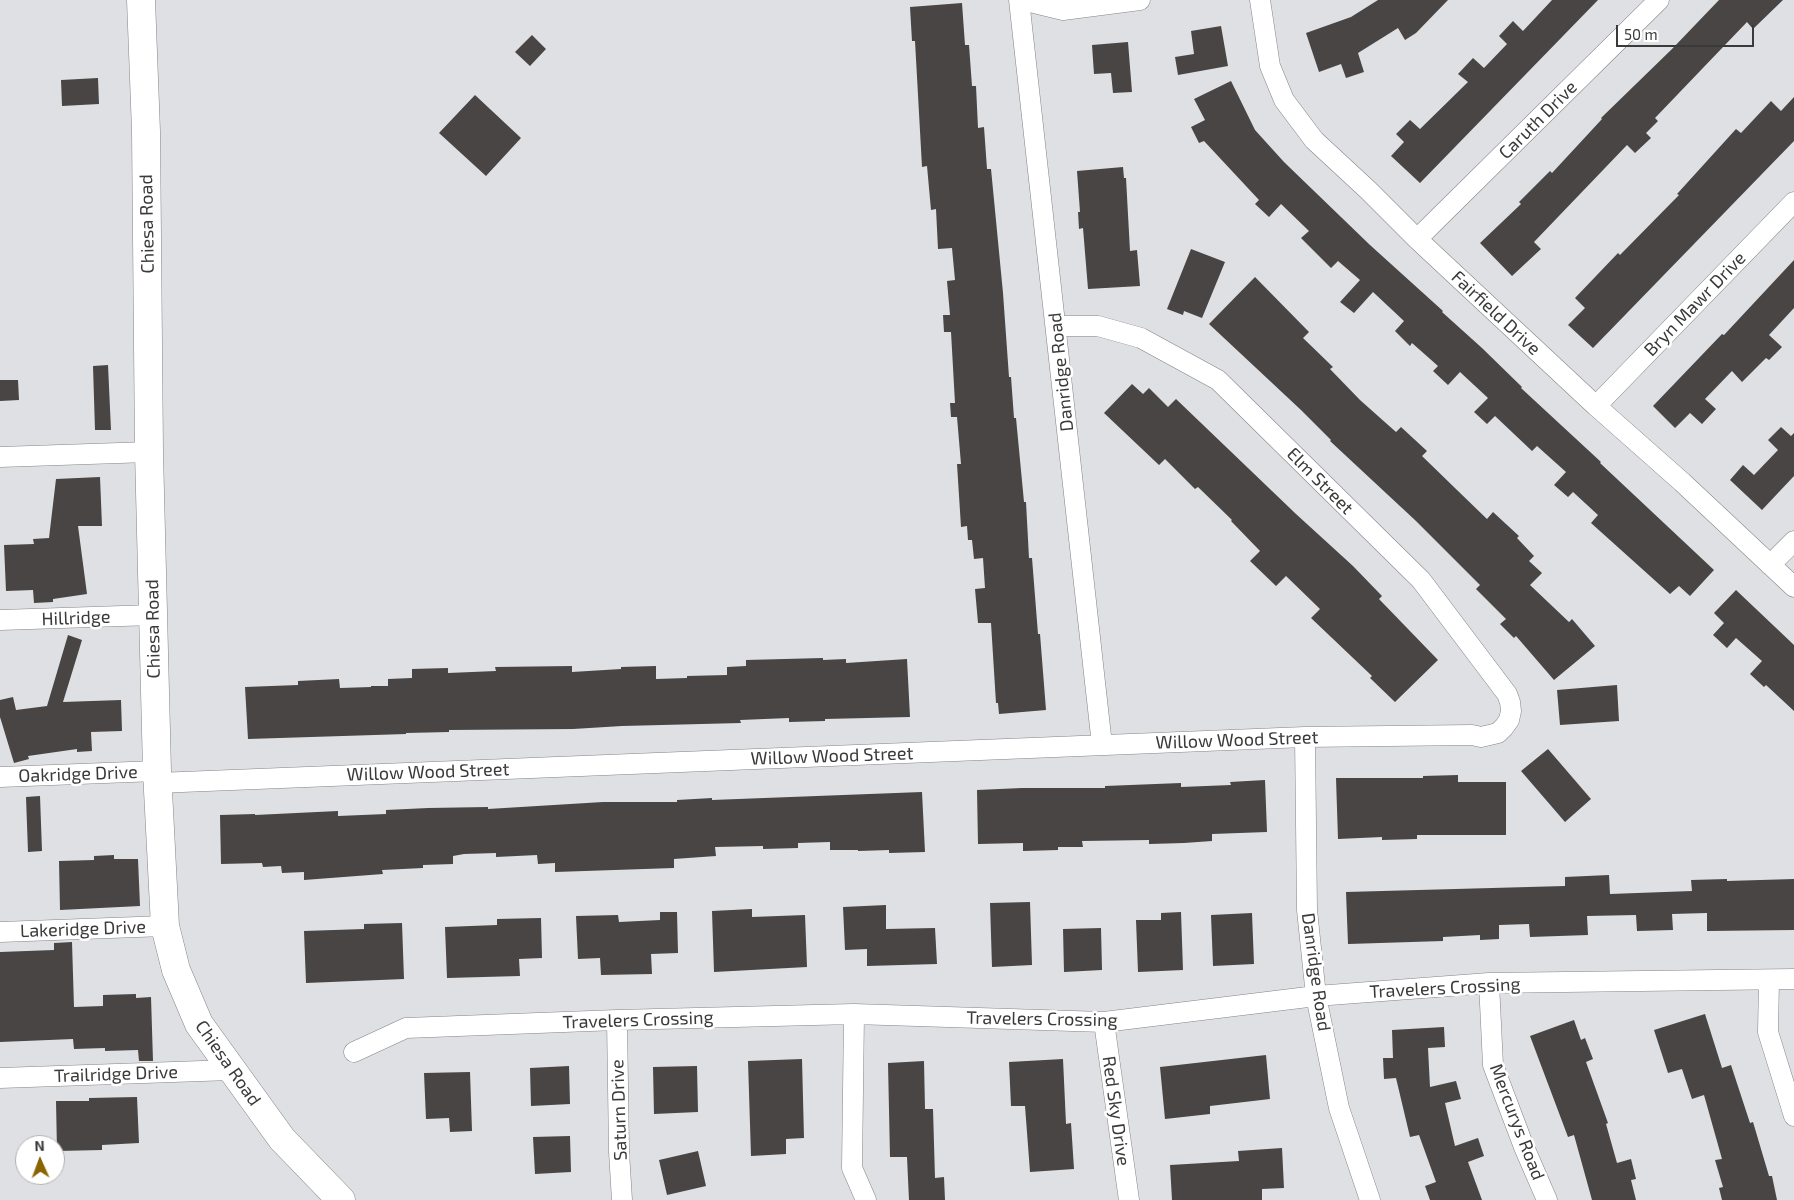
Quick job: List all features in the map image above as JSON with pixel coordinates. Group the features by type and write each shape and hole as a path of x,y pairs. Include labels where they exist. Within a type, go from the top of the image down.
{"main road":[{"name":"Chiesa Road","path":"141,0 146,131 149,452 157,777 165,926 176,970 199,1024 282,1139 341,1200"}],"street":[{"name":"Danridge Road","path":"1020,0 1102,745"},
{"path":"1030,0 1034,4 1063,10 1140,0"},
{"name":"Fairfield Drive","path":"1260,0 1270,66 1284,100 1314,140 1596,406 1682,482 1794,587"},
{"name":"Caruth Drive","path":"1417,239 1659,0"},
{"name":"Bryn Mawr Drive","path":"1596,406 1794,202"},
{"name":"Elm Street","path":"1056,326 1098,326 1141,338 1218,380 1421,580 1507,694 1511,711 1509,720 1504,727"},
{"path":"0,457 149,452"},
{"path":"1770,565 1794,541"},
{"name":"Hillridge","path":"0,620 153,615"},
{"name":"Willow Wood Street","path":"157,777 1304,737 1472,735 1481,737 1498,733 1504,727"},
{"name":"Danridge Road","path":"1304,737 1307,910 1316,996 1339,1108 1370,1200"},
{"name":"Oakridge Drive","path":"0,777 157,777"},
{"name":"Lakeridge Drive","path":"0,932 165,926"},
{"name":"Travelers Crossing","path":"354,1052 406,1028 854,1014 1104,1022 1316,996 1489,983 1794,979"},
{"path":"1769,980 1768,1032 1794,1116"},
{"name":"Mercurys Road","path":"1489,983 1493,1065 1524,1147 1547,1200"},
{"path":"854,1014 852,1168 866,1200"},
{"name":"Saturn Drive","path":"616,1020 622,1200"},
{"name":"Red Sky Drive","path":"1104,1022 1129,1200"},
{"name":"Trailridge Drive","path":"0,1078 232,1070"}],"building":[{"path":"1378,0 1448,0 1416,33 1405,40 1398,28 1358,53 1364,72 1346,78 1341,64 1319,72 1306,33 1351,17"},
{"path":"1552,0 1598,0 1420,183 1391,156 1404,142 1396,134 1410,120 1420,129 1468,82 1458,74 1473,58 1484,68 1507,44 1499,36 1513,21 1523,31"},
{"path":"1719,0 1783,0 1753,29 1747,22 1655,118 1658,121 1646,133 1651,138 1635,153 1627,145 1534,242 1541,249 1512,276 1480,243 1521,204 1519,202 1550,171 1552,173 1601,118"},
{"path":"962,3 965,45 969,45 972,86 976,86 978,128 984,127 987,169 991,169 1009,377 1011,377 1014,418 1016,418 1024,502 1026,502 1029,558 1032,558 1046,710 999,714 998,703 996,703 991,623 978,623 975,589 985,588 983,558 974,559 972,540 968,540 967,526 961,527 957,464 961,464 957,417 951,417 950,403 955,403 951,332 944,332 943,315 950,315 947,281 955,280 952,248 938,249 936,209 931,210 927,166 922,167 915,41 912,41 910,7"},
{"path":"1221,26 1228,66 1178,75 1175,57 1194,54 1191,31"},
{"path":"532,35 546,49 530,66 515,52"},
{"path":"1128,42 1132,92 1113,93 1111,73 1094,74 1092,45"},
{"path":"98,78 99,104 62,106 61,80"},
{"path":"1231,81 1255,130 1284,162 1714,570 1690,596 1679,586 1670,594 1591,523 1598,515 1573,492 1568,497 1554,485 1566,472 1537,446 1532,451 1495,416 1487,424 1474,412 1488,398 1460,372 1448,385 1433,371 1438,366 1412,343 1410,346 1395,331 1404,321 1373,292 1354,313 1340,302 1360,280 1338,261 1331,268 1301,238 1309,231 1281,204 1269,217 1255,204 1259,200 1204,141 1199,143 1191,127 1205,120 1194,99"},
{"path":"475,95 521,138 486,176 439,133"},
{"path":"1794,97 1794,141 1593,348 1568,325 1585,308 1575,298 1618,253 1620,255 1679,195 1677,194 1736,129 1741,133 1771,101 1781,111"},
{"path":"1123,167 1124,178 1126,178 1130,251 1137,250 1140,286 1088,289 1083,228 1079,229 1078,212 1080,212 1077,171"},
{"path":"1191,249 1225,262 1202,318 1184,311 1183,315 1167,309"},
{"path":"1794,260 1794,308 1769,335 1782,347 1769,360 1766,358 1742,382 1732,371 1705,399 1716,409 1702,424 1690,413 1675,428 1653,406 1722,334 1724,335"},
{"path":"1255,277 1309,332 1303,338 1333,367 1330,369 1360,400 1396,432 1401,427 1427,451 1422,456 1457,490 1487,519 1493,512 1519,536 1517,538 1534,556 1529,561 1542,573 1530,585 1569,622 1572,619 1595,646 1554,680 1516,636 1514,638 1500,624 1506,619 1476,589 1480,585 1416,521 1330,441 1301,410 1209,324"},
{"path":"108,365 111,430 95,430 93,366"},
{"path":"0,380 18,380 19,400 0,401"},
{"path":"1132,384 1143,394 1149,388 1168,407 1176,399 1353,566 1382,596 1379,599 1438,660 1395,702 1370,678 1372,676 1311,618 1320,609 1286,576 1276,586 1250,561 1260,551 1232,520 1198,487 1195,489 1165,459 1159,465 1104,413"},
{"path":"1781,427 1791,436 1794,433 1794,476 1762,510 1730,480 1743,465 1754,475 1778,450 1768,440"},
{"path":"100,477 102,526 78,526 87,594 53,599 53,602 34,603 33,590 6,591 4,545 34,544 33,539 49,538 56,479"},
{"path":"1736,590 1794,645 1794,711 1766,685 1764,687 1750,674 1762,661 1736,638 1727,648 1713,635 1724,623 1714,613"},
{"path":"68,635 82,640 63,702 121,700 122,731 91,732 92,751 77,752 77,749 28,756 29,759 14,763 0,717 0,700 13,697 16,710 47,706"},
{"path":"823,658 823,660 846,659 846,663 907,659 910,717 825,719 825,721 789,722 789,718 740,720 741,723 573,729 449,730 449,732 406,734 248,739 245,687 298,685 298,681 339,679 340,688 388,686 388,679 412,678 412,669 448,668 448,673 496,671 495,667 572,666 572,672 656,666 656,679 687,678 687,676 727,675 727,667 746,666 746,660"},
{"path":"1617,685 1619,721 1560,725 1557,690"},
{"path":"1548,749 1591,799 1565,822 1521,771"},
{"path":"1458,775 1458,782 1506,782 1506,835 1417,835 1417,839 1382,840 1382,837 1338,839 1336,778 1423,778 1423,776"},
{"path":"1265,780 1267,832 1212,834 1212,841 1184,843 1149,844 1149,840 1082,841 1083,847 1058,847 1058,850 1023,851 1023,843 978,844 977,790 1105,788 1105,786 1181,783 1181,787 1231,785 1230,782"},
{"path":"922,792 925,852 889,853 889,850 830,850 830,842 798,843 798,848 763,849 763,846 715,847 716,856 674,859 674,868 555,872 555,863 538,864 537,855 496,857 496,853 464,854 453,856 453,864 423,865 423,868 382,870 383,874 304,880 304,872 282,873 281,866 263,867 262,863 221,864 220,815 338,811 338,816 386,814 386,810 428,808 488,807 488,809 603,802 677,802 677,800 712,798 712,800"},
{"path":"40,796 42,851 28,852 26,797"},
{"path":"114,855 114,859 138,859 140,906 60,910 59,861 94,860 94,856"},
{"path":"1609,875 1610,894 1692,891 1691,880 1794,879 1794,930 1707,931 1707,913 1672,914 1673,930 1637,931 1636,915 1587,916 1588,935 1530,937 1529,924 1499,925 1499,939 1480,940 1480,935 1443,937 1443,941 1348,944 1346,892 1565,886 1565,877"},
{"path":"1030,902 1032,965 992,967 990,903"},
{"path":"886,905 886,929 935,928 937,964 867,966 867,949 845,950 843,907"},
{"path":"752,909 752,917 805,915 807,967 714,972 712,911"},
{"path":"660,912 677,912 678,953 651,954 652,974 601,975 600,958 578,959 576,916 618,915 619,922 660,920"},
{"path":"1181,912 1183,970 1138,972 1136,920 1161,920 1161,913"},
{"path":"1252,913 1254,964 1213,966 1211,915"},
{"path":"541,918 542,958 519,959 520,976 447,978 445,927 497,925 497,919"},
{"path":"402,923 404,979 306,983 304,931 364,929 364,924"},
{"path":"1101,928 1102,970 1064,972 1063,929"},
{"path":"72,942 74,1007 103,1006 103,995 136,994 136,998 151,997 153,1061 139,1061 138,1050 105,1051 105,1048 74,1049 73,1039 0,1042 0,952 54,950 54,943"},
{"path":"1705,1014 1722,1068 1731,1065 1750,1123 1753,1122 1769,1176 1772,1176 1777,1200 1722,1200 1719,1188 1723,1187 1715,1160 1722,1159 1704,1095 1692,1099 1682,1069 1668,1073 1654,1030"},
{"path":"1574,1020 1581,1040 1585,1038 1593,1059 1586,1062 1608,1123 1606,1124 1617,1163 1631,1159 1636,1179 1631,1180 1636,1200 1592,1200 1574,1135 1568,1137 1530,1036"},
{"path":"1444,1027 1445,1047 1428,1048 1430,1087 1456,1081 1461,1099 1445,1103 1455,1146 1478,1138 1484,1156 1468,1162 1482,1200 1430,1200 1425,1186 1436,1182 1419,1135 1410,1137 1396,1078 1384,1079 1383,1058 1393,1058 1392,1030"},
{"path":"1266,1055 1270,1099 1210,1106 1210,1114 1165,1119 1160,1067"},
{"path":"802,1059 804,1138 786,1139 786,1154 751,1156 748,1061"},
{"path":"1063,1059 1066,1124 1071,1123 1074,1169 1030,1172 1025,1106 1011,1106 1009,1062"},
{"path":"924,1061 925,1109 933,1109 935,1178 944,1177 945,1200 909,1200 907,1157 890,1157 888,1063"},
{"path":"569,1066 570,1104 531,1106 530,1068"},
{"path":"697,1066 698,1112 654,1114 653,1067"},
{"path":"470,1072 472,1131 450,1132 449,1118 426,1119 424,1073"},
{"path":"137,1097 139,1143 102,1145 102,1150 65,1151 65,1135 57,1135 56,1101 89,1101 89,1098"},
{"path":"570,1136 571,1172 535,1174 533,1137"},
{"path":"1282,1148 1284,1188 1262,1189 1262,1200 1172,1200 1170,1165 1239,1161 1238,1151"},
{"path":"698,1151 706,1186 667,1195 659,1160"}]}
